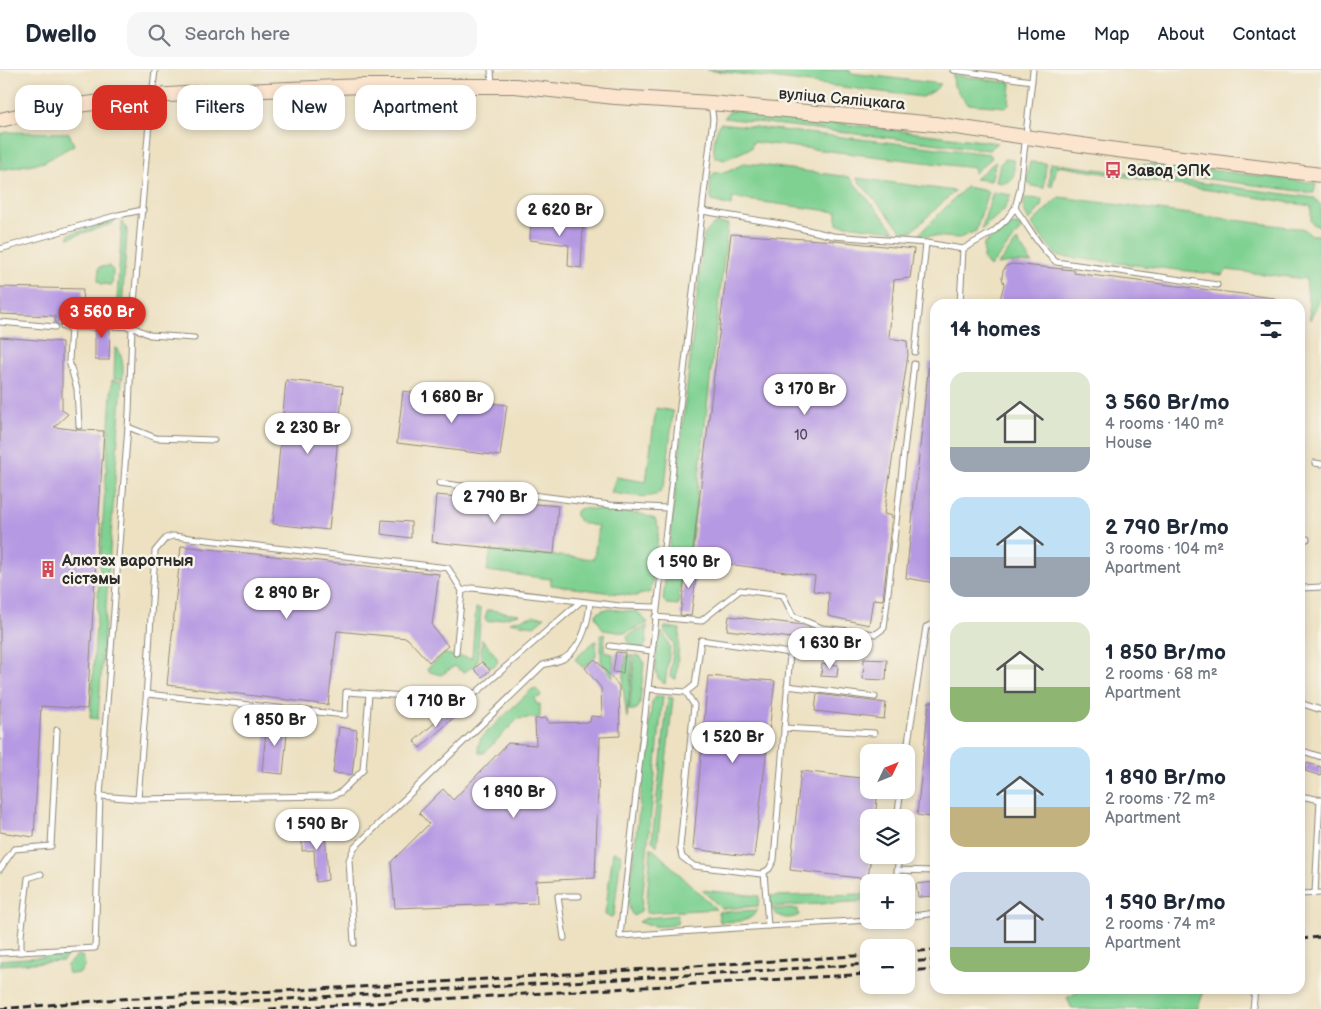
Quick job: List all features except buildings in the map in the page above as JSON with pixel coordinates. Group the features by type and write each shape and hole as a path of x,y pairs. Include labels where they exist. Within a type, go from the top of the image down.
{"main road":[{"name":"вуліца Сяліцкага","path":"167,95 362,86 515,86 615,97 711,103 935,124 1117,150 1321,174"},
{"name":"вуліца Сяліцкага","path":"0,120 52,108 92,103"}],"lane":[{"path":"154,85 155,70"},
{"path":"491,70 492,86"},
{"path":"953,70 1032,81"},
{"path":"702,211 787,225 833,236 926,243 963,249 993,232 1015,208 1020,189 1033,70"},
{"path":"711,103 712,119 702,211 620,936 860,921"},
{"path":"0,953 95,948 100,796 128,427 132,327 150,130"},
{"path":"1015,208 1028,225 1036,242 1056,262 1217,286"},
{"path":"0,249 118,215 143,210"},
{"path":"915,352 926,243"},
{"path":"960,299 963,249"},
{"path":"0,322 56,327"},
{"path":"110,326 132,327 150,336 194,338"},
{"path":"63,327 95,327"},
{"path":"71,328 69,360 77,389 79,426"},
{"path":"655,617 701,621 740,590 783,595 793,616 822,628 876,634 884,628 914,364"},
{"path":"128,427 156,438 214,440"},
{"path":"439,484 610,504 667,508"},
{"path":"138,799 147,694 155,551 166,538 173,536 448,568 462,591 456,653"},
{"path":"1305,588 1321,587"},
{"path":"462,591 472,588 580,602 656,607"},
{"path":"147,694 345,715 346,692 451,699 464,698 477,692 580,602"},
{"path":"354,943 349,860 354,848 537,672 544,666 563,659 581,638 588,622 590,603"},
{"path":"908,744 926,627 930,625"},
{"path":"648,689 686,692 695,685 701,640 790,653 774,860 769,869 761,874 694,866 682,857 680,847 694,705 686,692"},
{"path":"610,646 652,651"},
{"path":"787,686 875,696"},
{"path":"100,796 138,799 332,796 342,792 363,770 369,694"},
{"path":"1305,705 1321,710"},
{"path":"784,728 874,733"},
{"path":"0,869 14,849 51,846 57,730"},
{"path":"1305,752 1321,757"},
{"path":"1305,797 1321,800 1318,893 1305,894"},
{"path":"897,874 898,864"},
{"path":"897,870 930,871"},
{"path":"764,872 768,926"},
{"path":"21,952 21,936 28,878 41,874"},
{"path":"564,938 558,896 579,896"},
{"path":"915,916 930,914"},
{"path":"1253,1009 1255,994"}],"green space":[{"path":"707,70 850,70 850,73 941,84 934,91 922,97"},
{"path":"953,75 1011,83 1009,105 1007,107 967,104 954,86"},
{"path":"733,110 998,143 989,150 724,118"},
{"path":"720,123 990,154 992,158 974,173 974,168 753,142 751,148 724,160 715,157 714,153 714,139"},
{"path":"8,132 69,133 74,145 44,162 0,170 0,134"},
{"path":"1005,159 1013,160 1014,175 1010,181 996,182 1000,164"},
{"path":"996,161 991,181 975,179"},
{"path":"1030,162 1046,163 1044,188 1032,185 1027,181"},
{"path":"745,163 849,177 895,231 837,224 837,212 733,198 731,206 712,201 710,186 714,173 727,172"},
{"path":"1050,163 1315,198 1321,206 1321,226 1314,225 1311,220 1311,206 1057,166 1052,186 1049,186"},
{"path":"1163,164 1316,183 1314,193 1133,169 1134,165"},
{"path":"856,178 955,191 911,232 902,231"},
{"path":"966,187 988,191 976,231 959,238 918,235"},
{"path":"993,192 1011,195 1004,210 981,230"},
{"path":"1059,197 1304,229 1312,235 1321,235 1321,297 1310,320 1306,279 1227,270 1222,275 1057,256 1031,224"},
{"path":"1025,198 1042,199 1041,207 1029,221 1023,209"},
{"path":"115,220 112,224 68,238 69,234"},
{"path":"122,221 127,230 122,308 116,317"},
{"path":"718,223 728,224 690,556 684,554 678,605 667,604 663,600 704,235 712,226"},
{"path":"1008,226 1020,226 1021,229 990,267 983,258 984,244"},
{"path":"1017,241 1032,263 997,265"},
{"path":"109,266 113,270 112,285 101,284 98,281 99,267"},
{"path":"115,347 118,350 123,366 123,379 114,378"},
{"path":"112,380 122,381 98,719 90,718"},
{"path":"656,408 673,411 666,477 662,489 656,495 650,496 611,493 616,477 646,482"},
{"path":"582,508 642,514 655,519 659,528 651,592 635,596 551,585 551,579 487,571 491,550 594,559 598,526 582,523 577,519 576,511"},
{"path":"476,608 481,609 477,663 465,672 455,666 441,675 430,672 427,669 444,654 472,658"},
{"path":"608,609 638,612 648,623 625,633 603,630 596,614"},
{"path":"487,610 519,614 488,622 485,619"},
{"path":"534,616 545,617 534,626 509,622"},
{"path":"647,626 646,644 643,648 629,645 627,636"},
{"path":"665,627 680,629 676,679 670,677 674,644 664,630"},
{"path":"663,633 670,647 665,684 660,680 655,668 660,634"},
{"path":"605,634 604,652 613,654 613,677 601,662 601,635"},
{"path":"482,639 496,656 498,662 494,666 490,667 481,658"},
{"path":"596,640 596,656 583,668 575,659"},
{"path":"626,655 633,656 627,718 623,686"},
{"path":"635,655 640,656 644,662 640,703 638,708 629,710"},
{"path":"532,689 536,689 541,694 540,697 535,698 536,704 540,704 540,717 518,719 484,753 479,753 478,746 481,738"},
{"path":"663,696 641,911 634,916 631,913 628,902 652,702 656,697"},
{"path":"668,697 673,698 657,846 652,841"},
{"path":"651,847 716,909 646,913"},
{"path":"613,852 621,854 612,917 605,915"},
{"path":"702,890 759,896 758,906 722,909"},
{"path":"860,894 860,902 770,907 770,896"},
{"path":"772,909 798,909 799,915 792,918 784,918 777,915"},
{"path":"757,910 746,920 720,922 718,912"},
{"path":"678,915 677,924 667,926 648,925 639,922 646,918"},
{"path":"68,955 63,961 0,965 0,960"},
{"path":"77,955 82,956 85,965 80,973 71,974 67,972 67,965"},
{"path":"1074,994 1203,994 1197,1009 1072,1009 1067,998"}],"railway":[{"path":"1305,939 1321,937"},
{"path":"915,951 930,950"},
{"path":"0,1009 119,999 377,986 860,956"},
{"path":"915,961 930,960"},
{"path":"120,1009 860,965"},
{"path":"915,970 930,969"},
{"path":"269,1009 860,975"}],"place":[{"name":"Завод ЭПК","path":"1113,170"},
{"name":"Алютэх варотныя сістэмы","path":"48,569"}]}
